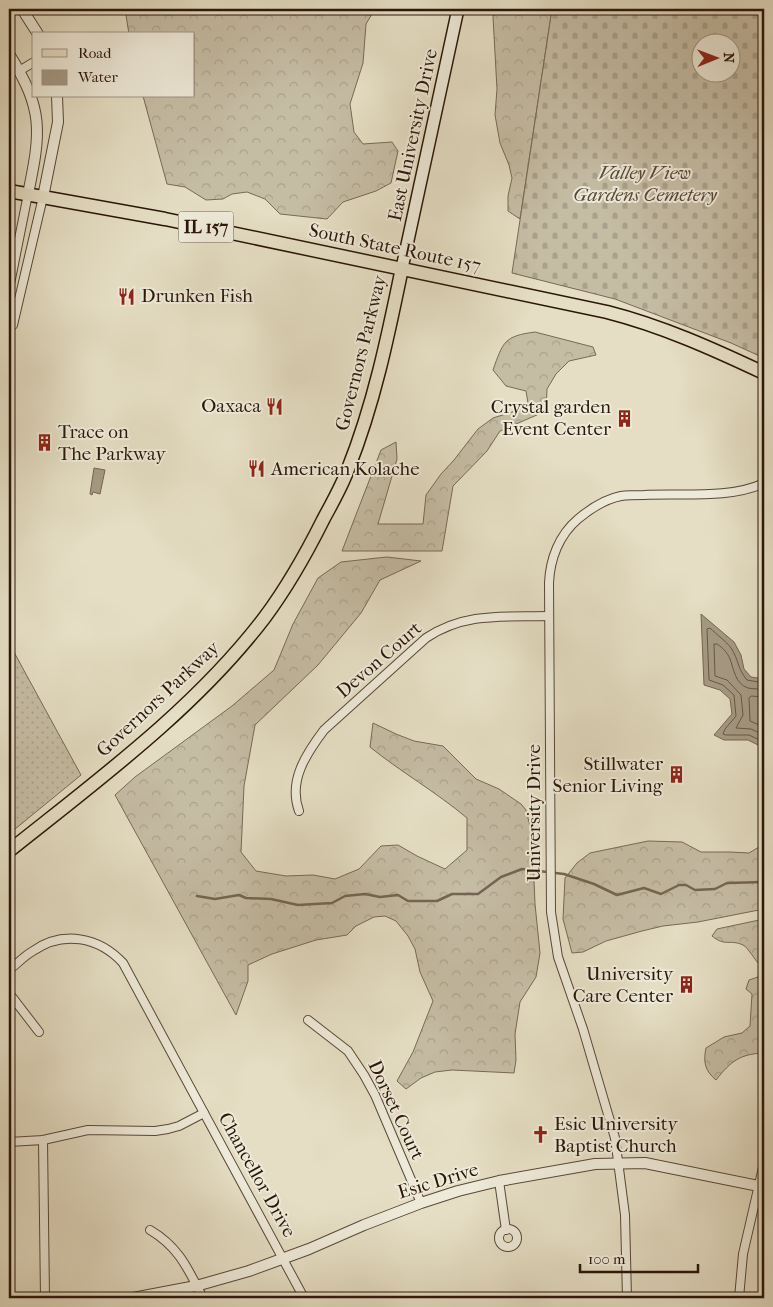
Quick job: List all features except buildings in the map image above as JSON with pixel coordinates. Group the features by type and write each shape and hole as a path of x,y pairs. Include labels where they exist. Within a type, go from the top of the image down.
{"main road":[{"name":"East University Drive","path":"402,268 458,9"},
{"name":"South State Route 157","path":"9,191 165,219 402,268 629,318 673,332 764,373"},
{"name":"Governors Parkway","path":"9,851 163,725 206,685 265,616 302,561 348,470 377,380 402,268"}],"street":[{"path":"22,9 37,32"},
{"path":"9,54 32,97"},
{"path":"19,71 32,63"},
{"path":"9,289 37,152 38,127 32,98"},
{"path":"13,325 44,197 58,122 57,98"},
{"name":"University Drive","path":"627,1298 627,1246 615,1138 600,1083 558,957 553,935 550,877 549,575 555,551 564,534 587,512 603,502 621,496 713,494 739,491 764,483"},
{"name":"Devon Court","path":"299,812 296,798 296,782 311,746 324,730 426,638 444,627 462,620 549,616"},
{"path":"9,970 32,951 59,939 77,938 90,941 111,951 123,963 138,989 204,1113"},
{"path":"9,993 39,1032"},
{"name":"Dorset Court","path":"308,1020 348,1052 364,1075 375,1095 421,1203"},
{"name":"Chancellor Drive","path":"9,1142 43,1140 88,1130 155,1131 179,1126 204,1113 304,1298"},
{"path":"43,1140 45,1298"},
{"name":"Esic Drive","path":"133,1298 196,1286 249,1271 421,1203 499,1181 595,1164 645,1163 761,1187"},
{"path":"739,1298 743,1254 761,1187 764,1163"},
{"path":"499,1181 506,1230"},
{"path":"150,1230 165,1238 178,1252 202,1298"}],"green space":[{"path":"125,9 375,9 366,24 363,63 350,104 354,132 363,144 392,142 398,151 391,183 376,191 343,202 327,219 280,214 265,199 247,192 232,194 223,199 206,200 185,187 167,184 144,98 195,98 195,32 129,32"},
{"path":"495,9 552,9 520,219 508,211 508,196 512,178 500,143 495,115 497,89 493,17"},
{"name":"Valley View Gardens Cemetery","path":"552,9 764,9 764,358 731,343 615,299 512,273"},
{"path":"535,332 593,347 596,355 569,361 556,374 547,389 546,411 500,431 487,451 453,486 442,551 342,551 381,450 396,442 397,459 378,524 423,524 426,495 478,429 493,418 512,412 528,403 526,391 506,386 493,370 499,353 506,342 511,338"},
{"path":"387,557 421,561 380,580 361,613 318,665 255,725 244,786 241,852 256,871 286,876 313,875 335,879 359,869 381,846 398,845 445,869 467,850 467,818 370,747 373,723 414,741 443,746 476,779 499,789 521,804 526,810 532,834 535,904 540,953 536,977 520,1002 515,1034 516,1060 514,1073 452,1070 435,1072 421,1078 406,1089 397,1081 413,1052 433,1001 420,972 415,949 408,936 396,921 385,916 374,917 356,926 347,935 316,940 272,954 248,965 248,981 236,1015 115,795 135,777 232,706 274,670 293,624 318,578 341,562"},
{"path":"9,643 81,775 9,834"},
{"path":"648,841 682,842 701,852 749,853 764,844 764,909 698,922 663,926 606,941 583,952 572,953 563,919 565,878 577,863 590,853"},
{"path":"764,919 764,1053 748,1055 731,1063 716,1080 709,1073 706,1066 706,1048 724,1037 742,1033 750,1026 752,994 746,989 749,980 758,977 761,966 743,945 724,942 712,936 717,929"}],"water":[{"path":"94,468 105,470 100,494 93,492 92,495 90,494"},
{"path":"701,614 734,642 741,655 744,669 751,677 764,679 764,748 748,740 724,740 714,735 732,714 730,699 720,690 704,685"}],"waterway":[{"path":"197,896 215,899 239,895 246,898 271,899 298,905 332,903 345,896 365,894 380,897 398,895 408,901 437,901 452,894 478,894 501,877 522,869 564,874 594,884 617,895 644,888 661,894 679,885 686,885 695,890 715,889 727,883 764,882"}],"place":[{"name":"Drunken Fish","path":"127,296"},
{"name":"Oaxaca","path":"275,406"},
{"name":"Crystal garden Event Center","path":"625,418"},
{"name":"Trace on The Parkway","path":"44,443"},
{"name":"American Kolache","path":"257,469"},
{"name":"Stillwater Senior Living","path":"677,775"},
{"name":"University Care Center","path":"687,985"},
{"name":"Esic University Baptist Church","path":"540,1135"}]}
